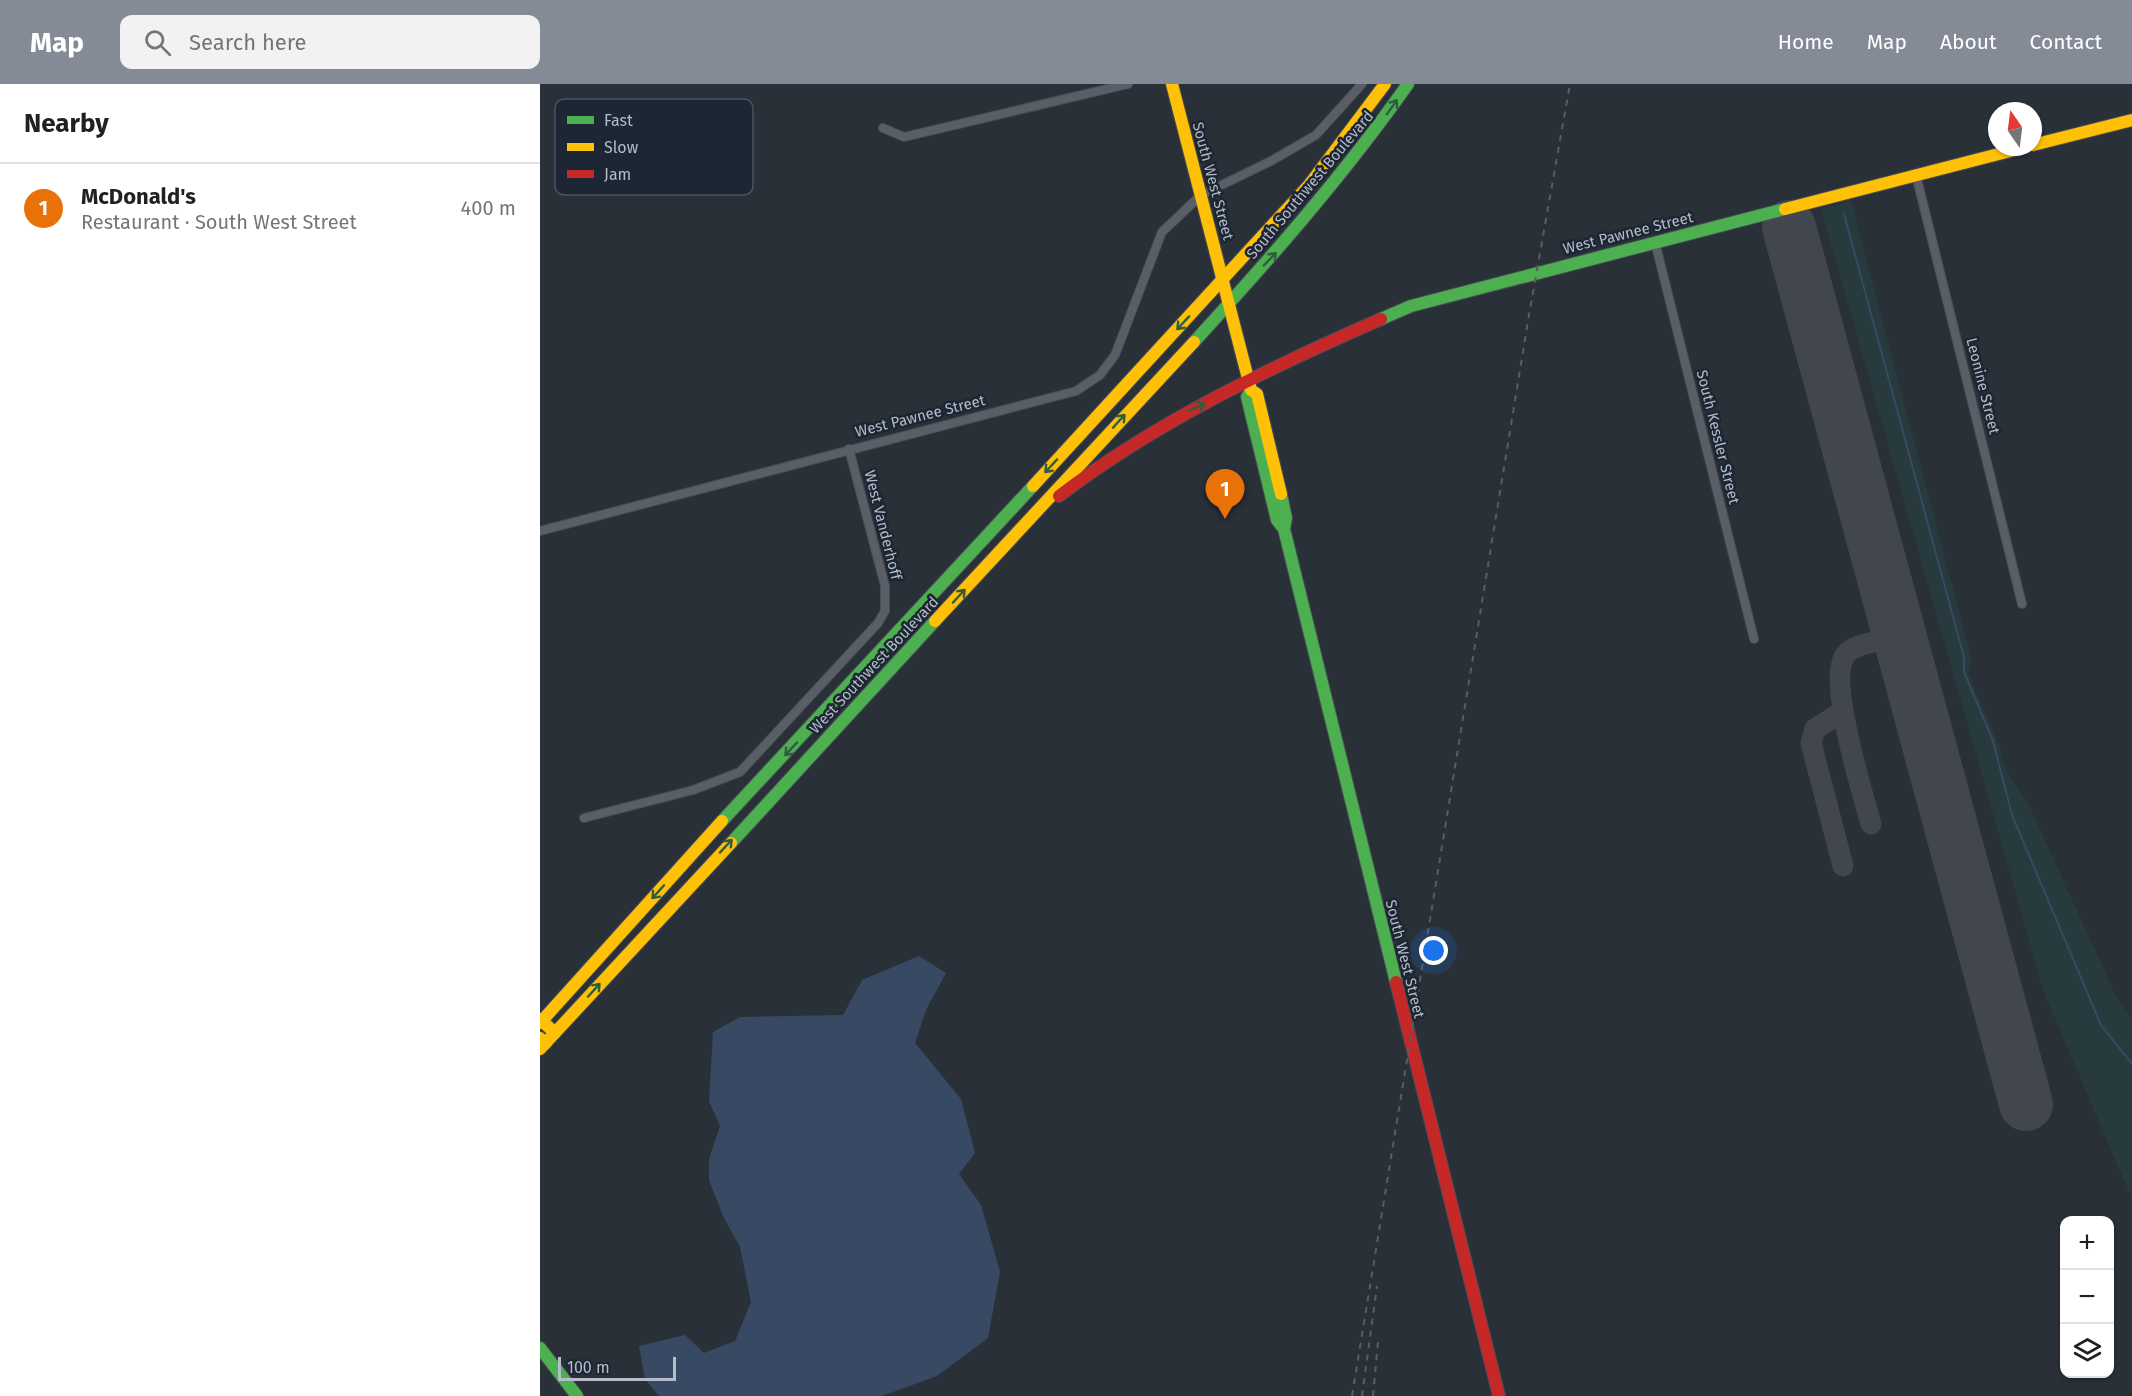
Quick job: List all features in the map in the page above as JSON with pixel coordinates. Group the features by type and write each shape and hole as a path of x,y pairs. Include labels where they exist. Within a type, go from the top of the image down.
{"main road":[{"name":"South West Street","path":"1172,84 1250,385 1257,394 1261,410 1286,518 1284,529 1499,1396"},
{"name":"South Southwest Boulevard","path":"1224,281 1309,185 1385,84"},
{"name":"South Southwest Boulevard","path":"1229,301 1285,243 1359,153 1408,84"},
{"path":"2042,143 2132,120"},
{"name":"West Pawnee Street","path":"1027,521 1097,465 1172,419 1250,385 1368,323 1411,306 1991,156"},
{"name":"West Southwest Boulevard","path":"541,1021 715,829 1224,281"},
{"name":"West Southwest Boulevard","path":"542,1043 555,1033 1229,301"},
{"path":"541,1021 555,1033"},
{"path":"540,1348 577,1396"}],"street":[{"path":"883,128 904,137 1128,84"},
{"name":"West Pawnee Street","path":"540,531 1076,391 1100,375 1115,355 1129,324 1162,232 1201,195 1316,135 1362,84"},
{"name":"Leonine Street","path":"1916,175 2022,603"},
{"name":"South Kessler Street","path":"1655,242 1754,639"},
{"name":"West Vanderhoff","path":"584,818 693,790 740,772 878,623 885,612 884,579 849,449"}],"green space":[{"path":"1851,201 1972,661 1968,673 1999,745 2006,769 2031,810 2118,1000 2132,1019 2132,1199 2044,993 1821,209"}],"water":[{"path":"919,956 946,973 926,1010 915,1043 961,1099 975,1153 959,1174 981,1205 1000,1272 988,1338 937,1376 882,1396 659,1396 645,1379 639,1346 685,1335 704,1353 735,1341 751,1302 740,1247 723,1216 709,1180 709,1159 720,1126 709,1101 713,1032 740,1017 843,1015 862,980"}],"waterway":[{"path":"1844,214 1964,657 1964,672 1993,741 2012,815 2101,1025 2132,1064"}],"taxiway":[{"path":"1871,824 1848,736 1840,685 1841,665 1847,653 1858,646 1900,637"},
{"path":"1842,712 1815,729 1811,743 1843,866"}],"runway":[{"path":"1789,227 2026,1104"}],"railway":[{"path":"1352,1396 1529,315 1570,84"},
{"path":"1362,1396 1377,1286"},
{"path":"1373,1396 1378,1342"}],"traffic: fast":[{"path":"1194,342 1305,216 1408,84"},
{"path":"1381,319 1411,306 1785,209"},
{"path":"1251,390 1247,397 1277,520 1284,529"},
{"path":"722,821 1033,486"},
{"path":"1281,494 1286,518 1284,529 1396,982"},
{"path":"731,843 935,621"},
{"path":"540,1348 577,1396"}],"traffic: slow":[{"path":"1172,84 1251,390 1257,394 1281,494"},
{"path":"1033,486 1309,185 1385,84"},
{"path":"2042,143 2132,120"},
{"path":"1785,209 1991,156"},
{"path":"935,621 1194,342"},
{"path":"540,1023 722,821"},
{"path":"540,1049 731,843"},
{"path":"540,1019 555,1033"},
{"path":"540,1038 546,1043"}],"traffic: jam":[{"path":"1059,496 1134,444 1214,398 1381,319"},
{"path":"1396,982 1499,1396"}],"place":[{"name":"McDonald's","path":"1225,519"}]}
